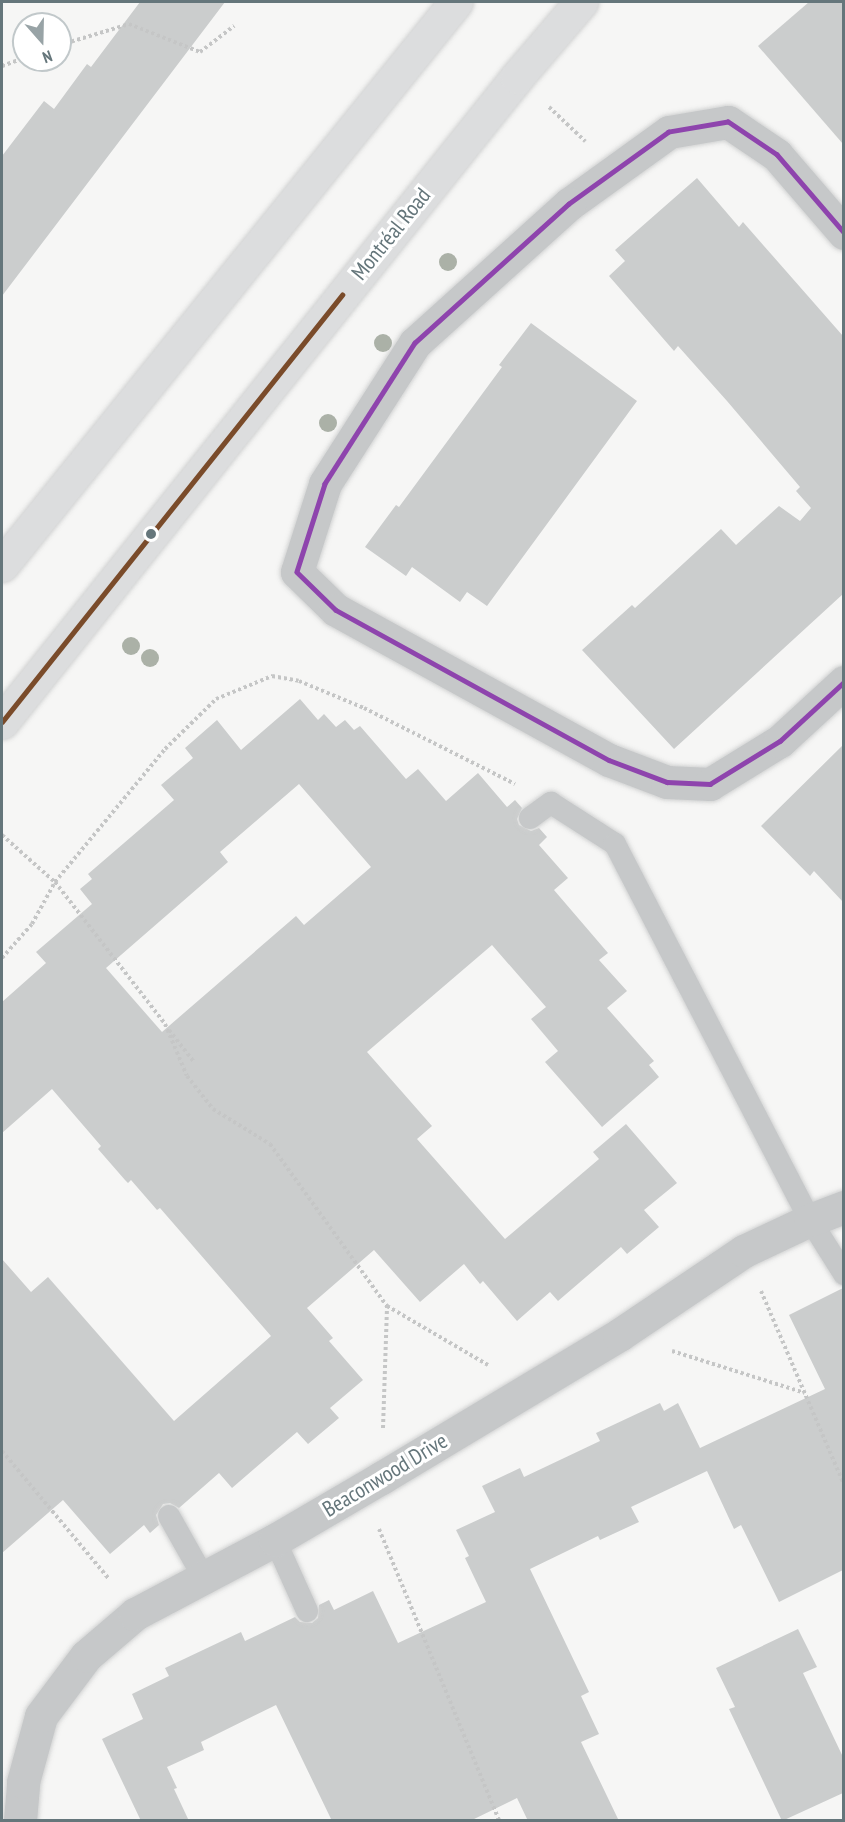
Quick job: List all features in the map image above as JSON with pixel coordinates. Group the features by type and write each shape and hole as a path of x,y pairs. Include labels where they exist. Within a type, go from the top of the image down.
{"main road":[{"path":"2,565 456,2"},
{"name":"Montréal Road","path":"2,722 517,77 581,2"}],"street":[{"path":"843,233 777,155 728,122 669,132 569,204 415,343 325,484 297,572 336,610 609,760 667,782 710,784 780,741 843,682"},
{"name":"Beaconwood Drive","path":"20,1821 23,1782 41,1716 86,1656 135,1614 275,1540 381,1478 619,1335 744,1251 843,1207"}],"lane":[{"path":"530,818 551,802 615,844 810,1220 843,1274"},
{"path":"169,1516 204,1578"},
{"path":"275,1540 307,1611"}],"path":[{"path":"72,41 129,24 201,52 234,26"},
{"path":"517,77 616,170"},
{"path":"2,958 32,924 55,882 165,748 216,699 272,675 299,681 364,708 551,802"},
{"path":"2,835 55,882 194,1062"},
{"path":"165,1024 187,1076 213,1109 270,1144 387,1306 527,1389"},
{"path":"744,1251 843,1485"},
{"path":"387,1306 379,1530 499,1821"},
{"path":"619,1335 806,1393"},
{"path":"2,1451 105,1574 135,1614"}],"building":[{"path":"140,2 225,2 2,296 2,156 44,101 54,109 87,64 91,67"},
{"path":"809,2 843,2 843,144 758,46"},
{"path":"697,178 739,227 743,222 843,336 843,594 674,749 582,650 632,605 635,608 721,529 736,545 779,506 800,521 811,508 796,491 800,487 727,401 678,346 674,351 609,276 625,261 615,250"},
{"path":"531,323 637,401 487,606 467,592 460,602 412,567 406,576 365,547 396,505 399,507 502,367 499,365"},
{"path":"300,699 318,720 324,714 336,727 345,720 354,730 360,726 406,779 418,769 446,801 478,773 507,807 515,800 522,808 517,819 519,825 531,831 539,828 547,837 539,845 568,878 554,890 608,953 599,960 627,991 607,1008 654,1061 649,1065 659,1077 602,1127 545,1062 558,1051 531,1019 546,1007 492,945 367,1052 432,1126 417,1139 505,1239 599,1159 593,1152 626,1124 677,1183 644,1210 659,1227 627,1254 621,1247 558,1301 550,1292 517,1321 483,1281 480,1284 464,1264 420,1302 374,1250 307,1308 333,1338 329,1341 363,1380 330,1408 339,1418 308,1444 297,1432 232,1488 219,1473 179,1508 170,1503 163,1504 156,1515 159,1525 150,1533 144,1525 110,1554 63,1500 2,1553 2,1259 31,1292 48,1277 174,1421 271,1336 160,1208 157,1210 131,1180 128,1183 125,1180 98,1149 101,1146 52,1089 2,1133 2,1002 46,963 36,952 92,904 80,889 92,879 88,874 174,800 161,785 193,758 185,748 217,720 241,750","holes":["299,784 371,867 304,925 296,916 162,1032 106,968 228,862 220,852"]},
{"path":"843,745 843,902 814,871 810,876 761,826"},
{"path":"843,1288 843,1570 779,1602 741,1525 734,1529 707,1471 631,1507 639,1522 600,1540 598,1536 530,1569 589,1692 581,1696 599,1734 581,1742 619,1821 528,1821 517,1798 470,1821 332,1821 276,1705 201,1742 204,1750 167,1767 177,1788 174,1789 189,1821 141,1821 102,1739 143,1719 132,1694 169,1676 165,1668 241,1632 245,1641 295,1617 300,1622 312,1623 318,1618 319,1605 329,1600 334,1610 373,1591 398,1643 486,1602 465,1558 469,1556 456,1530 495,1512 482,1486 520,1468 524,1477 600,1441 596,1433 660,1403 664,1411 678,1403 700,1448 825,1389 789,1315"},
{"path":"798,1629 817,1667 803,1673 843,1757 843,1793 782,1821 729,1709 735,1707 716,1668"}],"transit line":[{"path":"844,233 777,155 728,122 669,132 569,204 415,343 325,484 297,572 336,610 609,760 667,782 710,784 780,741 844,682"},
{"path":"2,722 342,295"}]}
